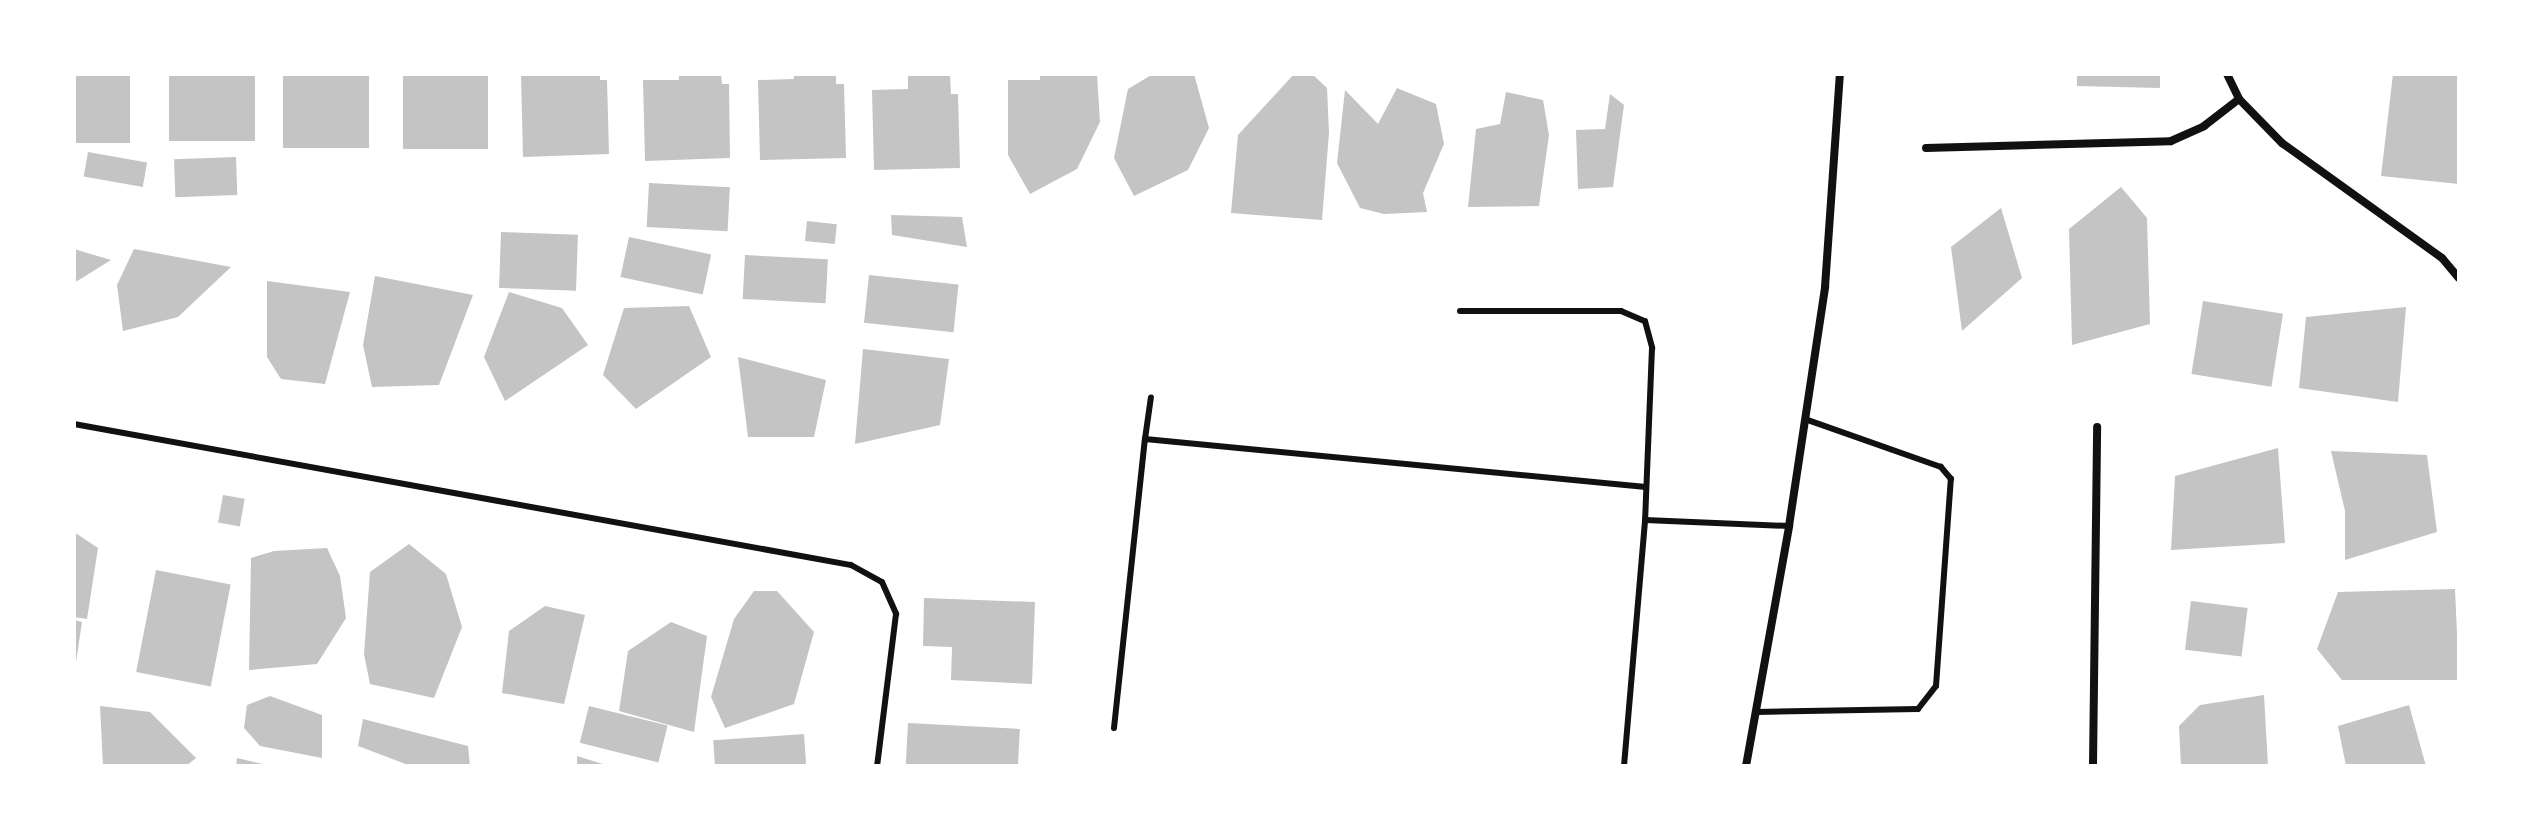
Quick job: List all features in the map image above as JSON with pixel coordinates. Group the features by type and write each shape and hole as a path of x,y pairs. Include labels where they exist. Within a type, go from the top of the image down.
{"street":[{"path":"1746,766 1789,526 1825,287 1840,74"},
{"path":"2227,74 2239,99 2282,143 2442,258 2459,278"},
{"path":"1926,148 2171,141 2204,126 2239,99"},
{"path":"2093,766 2097,427"}],"lane":[{"path":"1460,311 1621,311 1645,321 1652,348 1645,520 1624,766"},
{"path":"1114,728 1151,397"},
{"path":"1756,712 1918,709 1936,686 1951,479 1941,467 1805,419"},
{"path":"74,424 851,565 882,582 896,614 877,766"},
{"path":"1145,439 1646,487"},
{"path":"1645,520 1789,526"}],"building":[{"path":"74,74 130,74 130,143 74,143"},
{"path":"169,74 255,74 255,141 169,141"},
{"path":"283,74 369,74 369,148 283,148"},
{"path":"403,74 488,74 488,149 403,149"},
{"path":"600,74 600,80 607,80 609,154 523,157 521,76"},
{"path":"679,74 721,74 722,84 729,84 730,158 645,161 643,80 679,80"},
{"path":"794,74 836,74 836,84 844,84 846,158 760,160 758,80 794,79"},
{"path":"908,74 950,74 951,94 958,94 960,168 874,170 872,90 908,89"},
{"path":"1040,74 1097,74 1100,122 1077,169 1030,194 1008,155 1008,80 1040,80"},
{"path":"1153,74 1194,74 1209,128 1188,170 1134,196 1114,158 1128,89"},
{"path":"1294,74 1312,74 1327,88 1329,133 1322,220 1231,213 1238,135"},
{"path":"2077,74 2160,74 2160,88 2077,86"},
{"path":"2393,74 2459,74 2459,184 2381,176"},
{"path":"1397,88 1436,104 1444,144 1423,193 1427,212 1384,214 1360,208 1337,163 1345,90 1378,124"},
{"path":"1506,92 1543,100 1549,135 1539,206 1468,207 1476,129 1500,124"},
{"path":"1610,94 1624,105 1613,187 1578,189 1576,130 1605,129"},
{"path":"88,152 147,162 143,187 84,177"},
{"path":"236,157 237,195 175,197 174,159"},
{"path":"649,183 730,187 728,231 647,227"},
{"path":"2121,187 2147,218 2150,324 2072,345 2069,229"},
{"path":"2001,208 2022,278 1962,331 1951,247"},
{"path":"891,215 962,217 967,247 892,235"},
{"path":"807,221 837,224 835,244 805,241"},
{"path":"501,232 578,235 576,291 499,288"},
{"path":"629,237 711,254 703,295 620,277"},
{"path":"74,249 111,260 74,283"},
{"path":"134,249 231,267 178,317 123,331 117,285"},
{"path":"745,255 828,259 826,303 743,299"},
{"path":"869,275 959,284 953,332 864,323"},
{"path":"375,276 473,295 439,385 372,387 363,345"},
{"path":"267,281 350,292 325,384 281,379 267,357"},
{"path":"509,292 562,308 588,345 505,401 484,357"},
{"path":"2203,301 2283,314 2271,387 2191,374"},
{"path":"689,306 711,357 636,409 603,375 624,308"},
{"path":"2406,307 2398,402 2299,388 2306,317"},
{"path":"863,349 949,359 940,425 855,444"},
{"path":"738,357 826,380 814,437 748,437"},
{"path":"2278,448 2285,543 2171,550 2175,476"},
{"path":"2331,451 2427,455 2437,532 2345,560 2345,511"},
{"path":"223,495 245,499 240,526 218,523"},
{"path":"74,532 98,548 87,619 74,617"},
{"path":"409,544 446,574 462,627 434,698 370,684 364,654 370,572"},
{"path":"327,548 340,576 346,618 317,664 249,670 251,558 274,551"},
{"path":"156,570 231,585 211,687 136,672"},
{"path":"2455,589 2459,680 2342,680 2317,649 2338,592"},
{"path":"754,591 777,591 814,632 794,704 725,728 711,697 734,619"},
{"path":"924,598 1035,602 1032,684 951,680 952,647 923,646"},
{"path":"2191,601 2248,608 2242,657 2185,650"},
{"path":"545,606 585,615 564,704 502,693 509,631"},
{"path":"74,620 82,622 76,662 74,662"},
{"path":"671,622 707,636 694,732 619,711 628,651"},
{"path":"2264,695 2268,766 2181,766 2179,726 2200,705"},
{"path":"270,696 322,715 322,758 260,746 244,728 247,705"},
{"path":"2409,705 2426,766 2346,766 2338,726"},
{"path":"100,706 150,712 196,758 186,766 103,766"},
{"path":"589,706 668,726 658,762 580,743"},
{"path":"363,719 468,746 470,766 411,766 358,746"},
{"path":"908,723 1020,729 1018,766 906,766"},
{"path":"804,734 806,766 715,766 713,740"},
{"path":"577,756 606,765 606,766 577,766"},
{"path":"237,758 267,765 267,766 236,766"}]}
